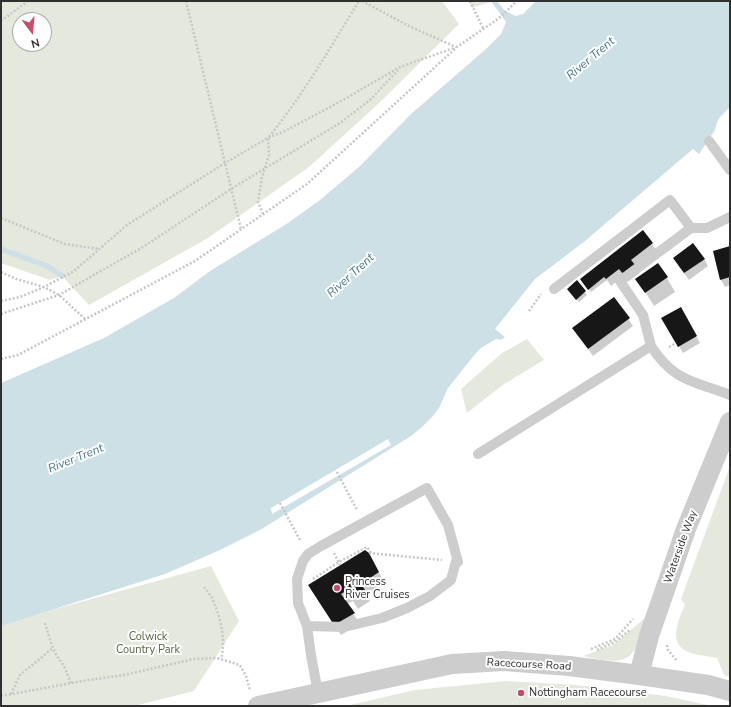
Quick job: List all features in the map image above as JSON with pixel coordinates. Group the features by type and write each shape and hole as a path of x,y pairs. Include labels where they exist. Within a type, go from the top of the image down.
{"street":[{"name":"Waterside Way","path":"639,675 649,636 686,529 730,422"},
{"name":"Racecourse Road","path":"254,698 318,693 452,664 504,661 562,665 639,675 708,685 730,691"}],"lane":[{"path":"709,141 730,170"},
{"path":"554,289 670,200 691,228"},
{"path":"730,216 707,228 691,228 620,281 643,315 651,346 660,360 684,378 710,389 730,395"},
{"path":"478,454 651,346"},
{"path":"307,626 344,627 382,618 407,608 430,596 451,580 456,561 458,562 448,525 427,488 308,554 303,561 297,579 298,603 307,626 318,693"}],"path":[{"path":"1,21 28,1"},
{"path":"186,1 241,229"},
{"path":"263,214 258,202 262,177 269,155 268,138 285,118 303,92 360,1 409,26 457,47"},
{"path":"470,1 483,28"},
{"path":"1,359 18,355 195,260 308,184 457,47 498,19 517,1"},
{"path":"1,301 20,297 44,288 74,271 127,225 225,163 268,138 287,130 343,100 400,67 457,47"},
{"path":"1,314 59,295 143,247 231,189 340,123 370,100 400,67"},
{"path":"1,218 65,244 99,249"},
{"path":"1,272 59,295 85,319"},
{"path":"529,311 542,292"},
{"path":"337,472 363,523"},
{"path":"280,503 308,554"},
{"path":"311,580 367,547 370,553 456,561"},
{"path":"334,553 340,564"},
{"path":"204,587 214,602 221,626 223,651 221,659"},
{"path":"590,649 615,639 632,622 635,616"},
{"path":"45,623 53,648 64,666 71,683"},
{"path":"588,653 615,642 631,629"},
{"path":"666,642 668,650 678,663"},
{"path":"11,694 20,675 53,648"},
{"path":"1,696 124,675 194,659 217,658 240,665 246,676 254,698"}],"green space":[{"path":"1,1 442,1 459,24 376,106 309,167 208,238 89,305 62,276 50,280 1,263"},
{"path":"468,1 494,1 472,8"},
{"path":"527,339 544,360 504,384 467,413 461,389 502,353"},
{"path":"730,466 730,677 724,675 717,658 689,652 681,647 677,642 676,630 685,605 681,599"},
{"name":"Colwick Country Park","path":"211,566 239,621 194,691 134,706 1,706 1,624"},
{"path":"645,618 646,623 638,643 631,655 625,659 611,661 583,656 613,645"},
{"name":"Nottingham Racecourse","path":"505,681 576,685 666,696 712,706 346,706 415,690"}],"water":[{"name":"River Trent","path":"491,1 497,1 505,11 516,16 523,14 536,1 730,1 730,107 720,117 715,130 699,154 693,149 585,241 535,279 495,329 505,337 501,340 496,339 481,348 476,353 448,388 439,408 433,416 411,436 260,530 220,550 165,574 1,626 1,383 104,338 174,298 210,271 288,223 320,200 359,167 411,114 486,49 501,34 506,22"}],"pier":[{"path":"388,439 391,445 272,514 271,508"}],"building":[{"path":"643,230 653,243 631,260 636,266 624,275 619,269 606,279 604,277 588,290 580,279"},
{"path":"693,243 705,259 684,273 673,258"},
{"path":"730,246 730,277 720,280 713,251"},
{"path":"658,263 668,277 645,293 635,279"},
{"path":"577,280 586,291 576,300 567,289"},
{"path":"614,297 630,318 588,349 572,328"},
{"path":"681,307 697,336 678,347 661,318"},
{"name":"Princess River Cruises","path":"365,550 369,553 379,572 361,584 365,590 351,599 346,591 341,594 355,613 334,625 308,585"}],"waterway":[{"path":"1,249 47,266 62,276"}],"place":[{"name":"Princess River Cruises","path":"337,588"},
{"name":"Nottingham Racecourse","path":"521,693"}]}
